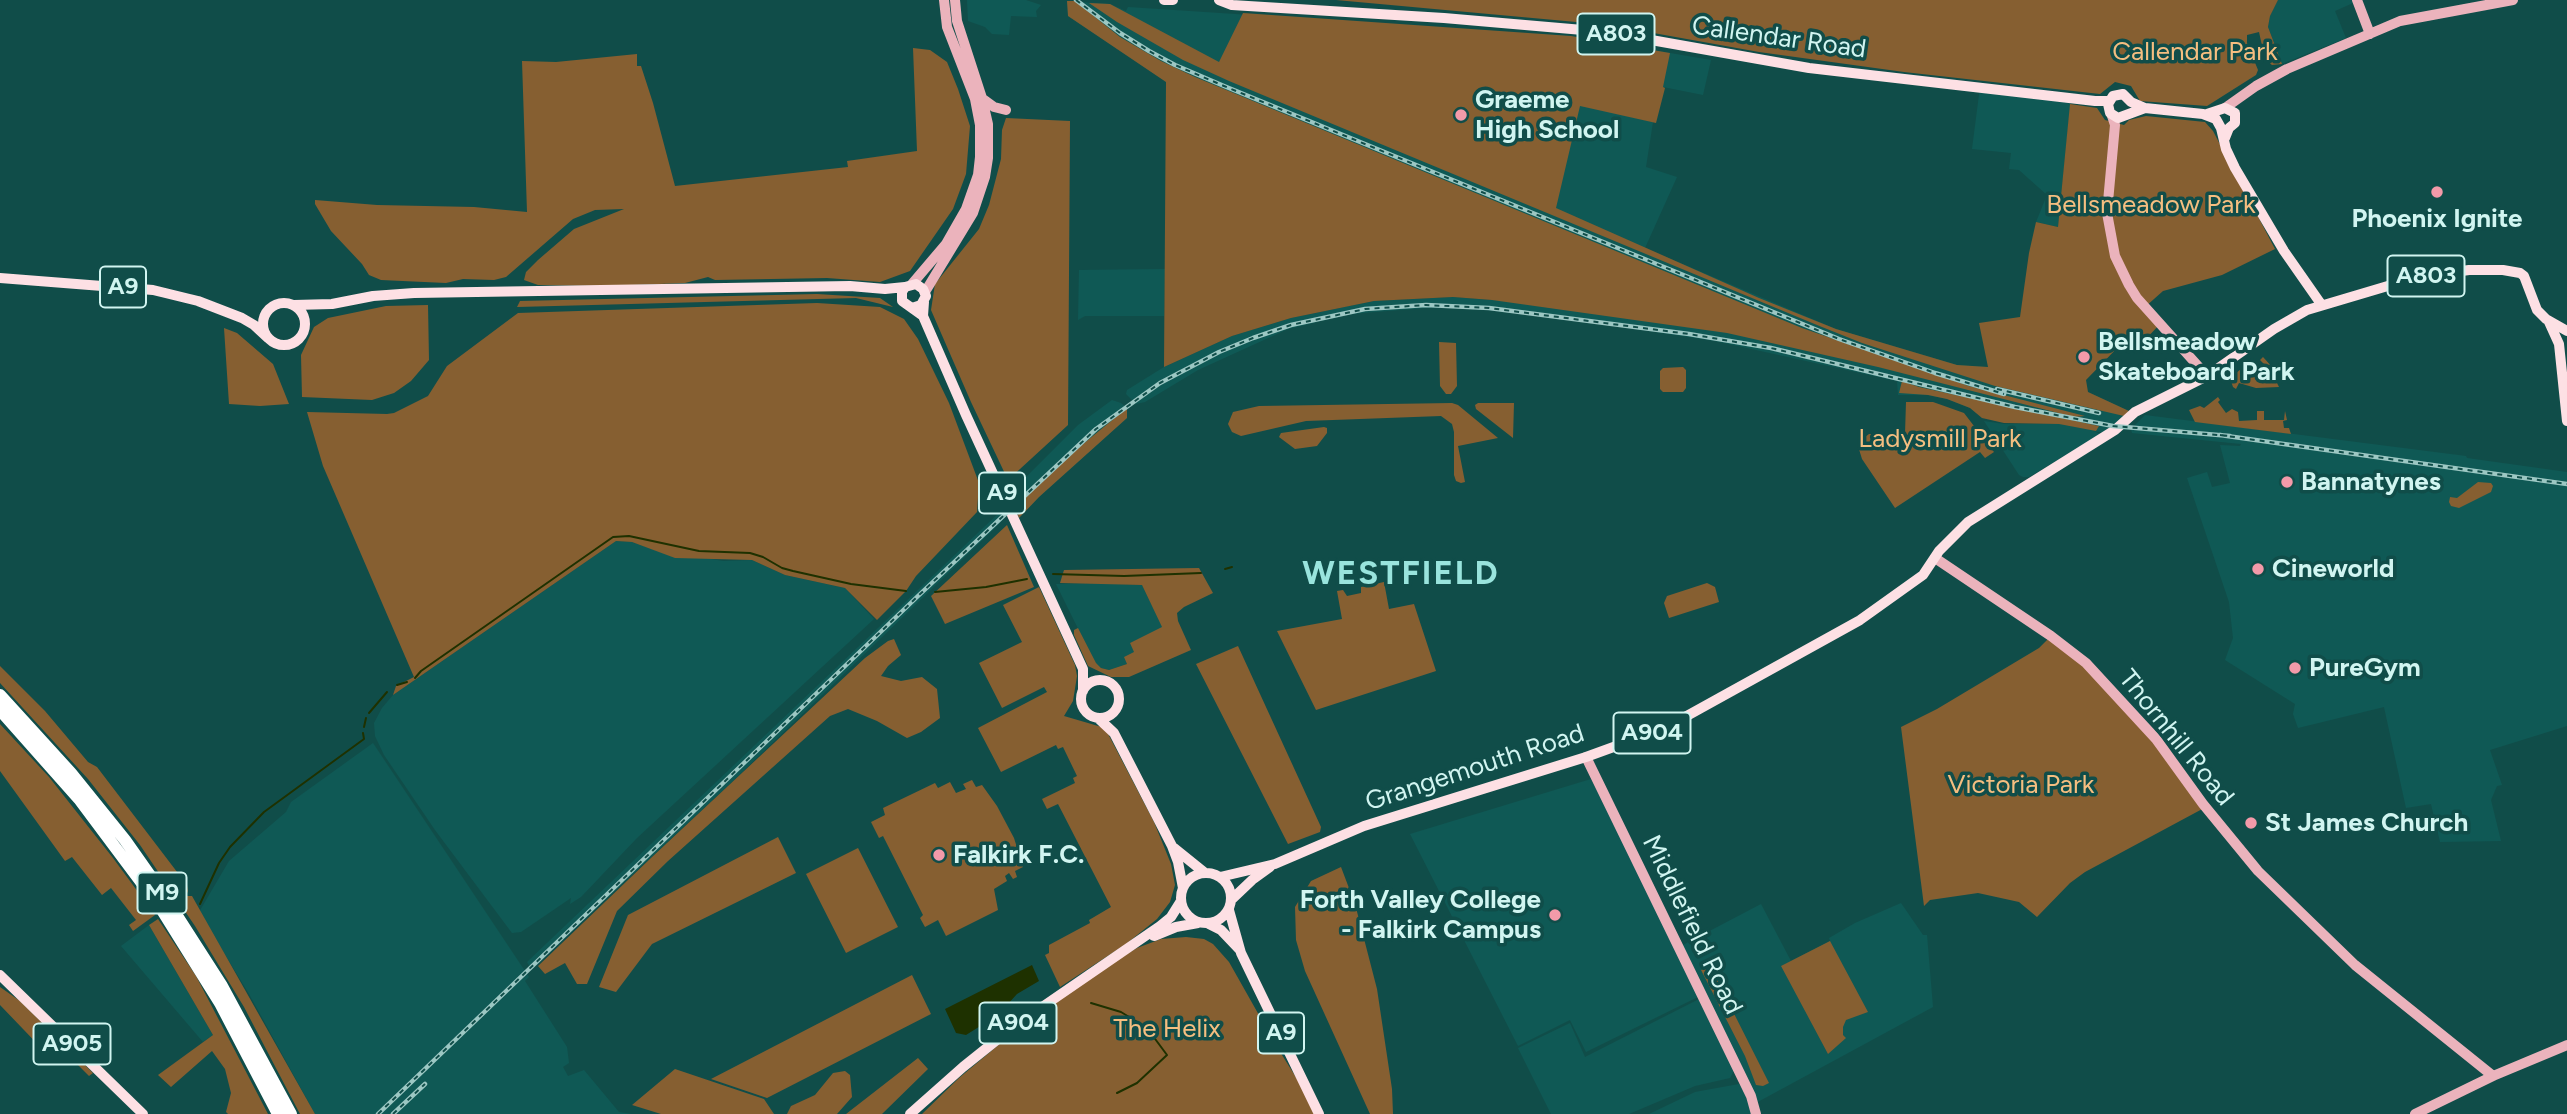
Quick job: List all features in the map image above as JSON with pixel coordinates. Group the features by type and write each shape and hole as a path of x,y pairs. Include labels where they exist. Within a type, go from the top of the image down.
{"highway":[{"name":"M9","path":"0,695 71,773 125,840 163,894 227,995 291,1114"},
{"name":"M9","path":"0,712 84,805 162,910 220,1003 278,1114"}],"main road":[{"path":"1164,0 1173,0"},
{"name":"Callendar Road","path":"1219,0 1232,5 1444,18 1606,32 1808,68 2095,101 2116,114 2145,108"},
{"name":"Callendar Road","path":"1234,0 1248,6"},
{"name":"A803","path":"2116,114 2119,94 2127,96 2131,102"},
{"path":"2116,114 2132,109 2131,102"},
{"name":"Callendar Road","path":"2131,102 2145,108 2225,118"},
{"path":"2225,118 2226,149 2235,167 2304,281 2322,304"},
{"name":"A803","path":"2322,304 2434,275 2490,269 2520,274 2525,279 2535,306 2554,329 2559,344 2567,421"},
{"name":"A9","path":"0,278 153,290 198,301 242,318 268,338"},
{"path":"2304,281 2324,299 2334,301"},
{"path":"242,318 256,316 281,303 332,304 373,296 414,293 850,286 906,289 920,286 925,297 912,308"},
{"path":"906,289 905,304 923,316"},
{"name":"A904","path":"2055,470 2146,406 2207,376 2308,307 2313,299 2312,291"},
{"name":"A9","path":"925,297 923,316 1083,669 1083,691"},
{"path":"270,308 263,319 263,326 268,338 278,345 291,344 300,337 312,316 332,304"},
{"name":"A904","path":"2283,323 2322,304"},
{"path":"294,305 303,315 305,328"},
{"name":"A803","path":"2546,318 2567,332 2559,344"},
{"name":"A904","path":"1935,558 1951,537 1968,522 2118,434 2146,406"},
{"name":"Grangemouth Road","path":"1220,877 1275,864 1357,829 1586,757 1662,729 1860,620 1923,575 1935,558"},
{"path":"1083,669 1107,681 1116,689 1119,701 1114,733"},
{"path":"1101,680 1090,683 1083,691 1081,700 1084,710 1098,718 1114,733 1172,846 1178,862 1183,888 1181,901 1186,914 1204,923 1224,917 1231,905 1227,883 1220,877 1205,873 1172,846"},
{"path":"1098,718 1108,716 1116,709"},
{"name":"Grangemouth Road","path":"1231,905 1252,880 1275,864"},
{"path":"1183,888 1192,877 1205,873"},
{"name":"A904","path":"910,1114 1013,1027 1171,917 1181,901"},
{"name":"A9","path":"1231,905 1241,953 1319,1114"},
{"name":"A9","path":"1204,923 1221,930 1241,953"},
{"name":"A904","path":"1135,943 1176,927 1204,923"},
{"name":"A905","path":"0,975 143,1114"}],"street":[{"path":"906,289 939,253 966,209 978,176 981,125 975,99 947,27 944,0"},
{"path":"925,297 976,204 985,177 988,124 956,13 956,0"},
{"path":"2357,0 2370,34"},
{"path":"2225,118 2263,81 2306,60 2406,20 2513,0"},
{"path":"982,99 994,107 1006,110 996,114 988,124"},
{"path":"2116,114 2107,213 2111,242 2121,270 2145,307 2207,376"},
{"name":"Thornhill Road","path":"1935,558 2051,636 2094,670 2156,739 2258,871 2356,965 2493,1076"},
{"name":"Middlefield Road","path":"1586,757 1751,1096 1756,1114"},
{"path":"1570,762 1579,765 1598,783"},
{"path":"2415,1114 2493,1076 2567,1045"}],"shaded area":[{"path":"967,0 1026,0 1041,5 1036,11 1037,17 1011,16 1009,35 992,34 985,27 968,21"},
{"path":"2278,0 2352,0 2353,3 2335,11 2346,38 2282,64 2268,27"},
{"path":"1067,1 1110,4 1126,11 1128,7 1571,36 1711,60 1703,95 1663,87 1580,105 1653,122 1646,167 1677,177 1645,248 1836,329 1957,365 1988,367 2088,392 2129,411 2105,433 2093,431 2101,434 2029,477 2023,477 2019,475 1984,421 2004,424 2060,424 1970,408 1928,395 1898,395 1897,381 1715,341 1576,320 1469,308 1425,308 1351,314 1288,329 1198,370 1145,402 1136,404 1126,394 1127,390 1164,367 1232,336 1291,318 1374,301 1453,297 1492,300 1068,16"},
{"path":"1980,87 2071,98 2058,227 2036,222 2047,195 2019,170 2009,169 2011,153 1972,149"},
{"path":"1165,269 1164,316 1085,316 1078,320 1079,270"},
{"path":"1112,400 1127,408 1127,418 1019,518 1012,500 1012,491 1078,425"},
{"path":"2145,415 2466,456 2567,472 2567,726 2490,750 2502,785 2497,786 2491,800 2501,841 2440,842 2431,804 2406,808 2384,707 2298,728 2293,714 2295,704 2225,660 2233,638 2229,602 2187,478 2207,472 2212,487 2230,483 2220,445 2241,444 2132,433 2131,429"},
{"path":"1002,510 1005,517 999,524 733,781 531,969 527,962"},
{"path":"616,541 723,561 752,560 785,575 845,588 874,619 637,838 581,897 570,904 571,898 521,932 512,933 435,830 384,755 375,736 374,723 393,695"},
{"path":"1056,584 1142,585 1163,628 1130,643 1135,652 1127,664 1109,670 1095,663"},
{"path":"373,743 529,977 525,981 567,1047 569,1063 563,1067 568,1076 584,1070 619,1112 632,1114 315,1114 249,994 199,912 229,861 286,812 291,802"},
{"name":"Forth Valley College - Falkirk Campus","path":"1591,779 1700,996 1586,1052 1570,1020 1518,1046 1410,834"},
{"path":"1901,903 1923,935 1927,935 1933,1007 1754,1104 1756,1114 1649,1114 1695,1092 1739,1084 1749,1094 1735,1069 1730,1078 1695,1086 1629,1114 1551,1114 1518,1048 1570,1023 1585,1057 1703,997 1679,947 1761,904 1791,961 1830,941 1829,938 1855,923"},
{"path":"149,925 213,1035 203,1042 121,946"},
{"path":"1032,965 1039,981 1017,994 998,1015 966,1035 956,1033 945,1009"}],"green space":[{"name":"Callendar Park","path":"1336,0 2278,0 2268,27 2282,64 2272,65 2265,59 2259,32 2247,35 2247,43 2258,70 2256,75 2207,106 2140,101 2131,86 2115,82 2100,94 1904,72 1759,52 1609,25"},
{"path":"1067,1 1075,1 1120,37 1195,77 1802,328 1969,386 2085,416 2074,417 1878,367 1727,333 1492,300 1453,297 1374,301 1291,318 1232,336 1164,367 1166,82 1068,16"},
{"name":"Bellsmeadow Park","path":"1089,3 1110,4 1219,62 1243,13 1571,36 1670,53 1656,123 1580,106 1556,208 1836,329 1957,365 1988,367 1979,323 2020,317 2036,222 2058,227 2070,104 2097,108 2105,120 2124,125 2129,120 2146,116 2205,122 2213,131 2275,249 2222,275 2163,291 2145,307 2160,324 2143,342 2134,338 2123,342 2086,380 2088,392 2129,411 2124,416 1995,386 1862,343 1229,81 1183,60"},
{"path":"913,48 930,50 947,62 970,126 966,174 953,209 910,271 880,282 827,278 715,280 708,277 685,283 606,286 538,285 524,280 526,272 574,229 624,209 595,210 573,219 506,277 494,280 463,279 446,283 381,280 369,275 331,231 315,204 315,200 527,212 522,61 556,62 637,54 637,66 641,66 653,103 675,186 848,167 847,161 917,151"},
{"path":"1006,118 1070,121 1068,425 1008,480 931,310 935,284 979,229 989,205 1001,159 1002,130"},
{"path":"817,294 880,298 893,307 856,298 517,307 520,301"},
{"path":"817,303 880,307 904,319 918,339 949,403 979,483 977,512 877,620 845,588 785,575 752,560 675,558 632,542 616,541 393,695 396,686 414,677 323,466 307,412 394,413 428,396 447,366 518,313"},
{"path":"428,305 429,360 411,381 394,393 372,400 302,397 301,355 314,327 328,318 386,306"},
{"path":"224,328 237,333 273,364 289,404 229,404"},
{"path":"1439,342 1456,343 1457,386 1451,394 1446,394 1440,386"},
{"path":"2263,357 2273,368 2271,371 2279,387 2256,388 2239,383 2236,389 2233,387 2230,378 2241,369 2244,372 2249,369 2254,374 2265,365 2260,360"},
{"path":"1683,367 1686,370 1686,388 1683,392 1663,392 1660,389 1660,371 1663,368"},
{"path":"1902,381 2099,426 2096,431 2059,424 2004,423 1982,418 1970,408 1947,399 1899,393"},
{"path":"2218,397 2218,402 2226,413 2232,409 2238,412 2239,421 2257,420 2257,411 2264,411 2264,420 2284,420 2285,411 2287,420 2283,421 2284,428 2289,428 2291,434 2195,422 2189,410 2200,406 2204,408"},
{"name":"Ladysmill Park","path":"1906,402 1933,402 1964,413 1994,452 1985,458 1980,452 1895,508 1862,459 1858,446 1869,434 1905,434"},
{"path":"1452,403 1498,438 1458,446 1465,482 1461,483 1456,481 1454,475 1452,424 1441,416 1306,421 1241,436 1232,432 1228,424 1233,412 1259,406"},
{"path":"1514,403 1513,438 1476,409 1475,405"},
{"path":"1127,408 1127,418 1019,518 1015,507 1077,449"},
{"path":"1327,428 1327,433 1317,446 1295,449 1279,437 1281,433"},
{"path":"2478,482 2491,483 2491,492 2459,508 2451,506 2450,497 2457,498"},
{"path":"1007,525 1034,587 945,624 931,596"},
{"path":"1199,568 1213,593 1177,613 1191,650 1129,677 1111,677 1088,666 1074,630 1078,628 1096,663 1109,670 1127,664 1124,657 1134,652 1130,643 1162,627 1142,585 1060,583 1064,570"},
{"path":"1384,582 1389,609 1414,604 1436,671 1316,710 1277,631 1342,619 1337,591 1343,590 1347,596 1361,593 1361,587"},
{"path":"1707,583 1715,587 1719,602 1669,618 1664,603 1667,596"},
{"path":"1039,587 1075,665 1077,676 1073,701 1064,716 1105,728 1154,822 1171,864 1175,885 1170,902 1157,919 1126,944 1060,987 1045,955 1049,953 1049,945 1090,923 1089,920 1111,907 1058,804 1047,809 1042,799 1075,783 1073,778 1077,776 1063,747 1058,749 1056,745 1001,772 978,728 1047,692 1044,687 1002,708 979,663 1022,642 1003,605"},
{"name":"Victoria Park","path":"2051,636 2101,678 2206,807 2085,872 2070,883 2037,917 2019,902 1978,893 1930,900 1924,906 1901,727 1937,709 2039,648"},
{"path":"894,639 901,655 881,676 901,681 922,677 937,689 940,718 921,732 907,738 848,709 830,716 668,861 617,911 587,984 577,984 565,963 545,974 538,966 865,658"},
{"path":"1238,646 1321,827 1320,832 1288,844 1196,664"},
{"path":"0,666 45,711 88,762 97,767 187,885 186,896 192,896 315,1114 300,1114 244,1007 195,926 140,845 88,779 0,683"},
{"path":"0,724 49,777 155,915 133,931 129,925 136,920 111,888 102,895 72,857 65,861 0,771"},
{"path":"972,780 976,787 982,785 997,806 1014,838 1023,867 1015,871 1017,877 1013,879 1009,873 1005,876 1007,881 994,889 998,910 946,936 938,920 925,927 920,918 923,915 883,836 879,838 871,822 885,815 883,808 935,783 938,788 950,782 956,793 966,789 963,784"},
{"path":"778,837 796,873 652,944 616,992 599,987 628,915"},
{"path":"858,848 898,927 846,953 806,874"},
{"path":"1341,867 1355,904 1377,989 1392,1089 1393,1114 1370,1114 1305,971 1296,940 1295,907 1311,881"},
{"path":"158,919 196,976 268,1114 226,1112 231,1093 225,1069 212,1051 171,1087 158,1075 213,1035 149,925"},
{"name":"The Helix","path":"1161,939 1204,939 1213,944 1229,962 1319,1114 922,1114 959,1078 1062,992 1137,948"},
{"path":"1830,941 1868,1012 1846,1020 1843,1035 1846,1038 1828,1054 1781,966"},
{"path":"1710,966 1769,1083 1763,1086 1756,1085 1745,1056 1701,970"},
{"path":"912,975 931,1014 767,1098 711,1079"},
{"path":"0,987 20,1001 93,1073 89,1076 72,1059 67,1056 62,1059 53,1049 47,1054 0,1005"},
{"path":"918,1058 928,1069 882,1114 846,1114"},
{"path":"675,1069 764,1099 774,1114 661,1114 632,1105"},
{"path":"845,1071 850,1075 852,1097 837,1114 787,1114 791,1106 815,1095 833,1073"}],"waterway":[{"path":"415,678 421,671 613,537 629,536 699,551 750,553 793,571 851,584 906,591"},
{"path":"1225,569 1232,567"},
{"path":"1053,574 1124,576 1201,573"},
{"path":"935,592 986,587 1027,579"},
{"path":"397,685 407,682"},
{"path":"369,713 387,692"},
{"path":"364,727 366,718"},
{"path":"200,904 219,863 230,847 264,812 364,739 363,733"},
{"path":"1091,1003 1121,1012 1147,1028 1167,1055 1137,1083 1117,1093"}],"railway":[{"path":"1076,0 1149,51 1224,86 1839,339 2004,394"},
{"path":"378,1114 1096,429 1160,383 1219,352 1253,338 1291,325 1365,309 1426,305 1489,308 1689,334 1771,348 2015,407 2113,426 2230,436"},
{"path":"1997,389 2099,413"},
{"path":"2220,435 2567,484"},
{"path":"393,1114 425,1084"}],"place":[{"name":"Graeme High School","path":"1461,115"},
{"name":"Phoenix Ignite","path":"2437,192"},
{"name":"Bellsmeadow Skateboard Park","path":"2084,357"},
{"name":"Bannatynes","path":"2287,482"},
{"name":"Cineworld","path":"2258,569"},
{"name":"PureGym","path":"2295,668"},
{"name":"St James Church","path":"2251,823"},
{"name":"Falkirk F.C.","path":"939,855"},
{"name":"Forth Valley College - Falkirk Campus","path":"1555,915"}],"district":[{"name":"WESTFIELD","path":"1401,574"}]}
